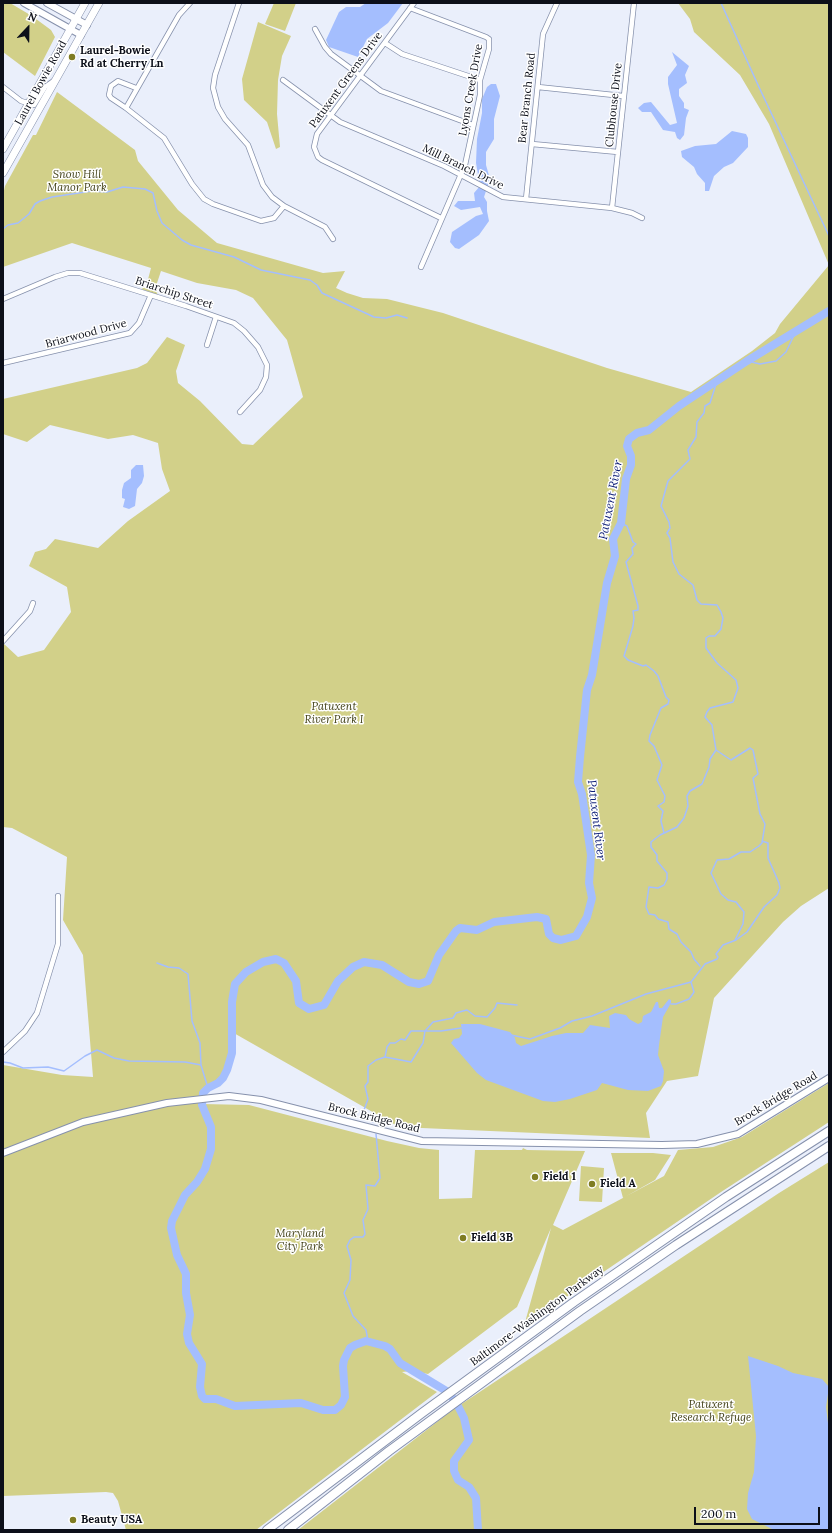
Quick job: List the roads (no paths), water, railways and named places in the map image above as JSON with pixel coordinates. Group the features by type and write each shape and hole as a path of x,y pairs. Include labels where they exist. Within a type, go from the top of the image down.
{"highway":[{"name":"Baltimore-Washington Parkway","path":"267,1530 422,1413 574,1302 669,1235 829,1131"},
{"name":"Baltimore-Washington Parkway","path":"288,1530 429,1421 580,1311 676,1245 829,1146"}],"main road":[{"name":"Laurel Bowie Road","path":"3,149 85,3"},
{"name":"Laurel Bowie Road","path":"3,173 99,3"}],"street":[{"path":"24,3 81,35"},
{"path":"47,3 86,25"},
{"path":"126,108 136,88 179,15 190,3"},
{"path":"238,3 215,75 214,95 221,114 248,145 265,189 272,197 284,206 326,227 333,239"},
{"name":"Patuxent Greens Drive","path":"414,3 330,116 315,139 314,147 318,156 441,218"},
{"name":"Bear Branch Road","path":"526,199 543,34 557,3"},
{"name":"Clubhouse Drive","path":"612,208 634,3"},
{"name":"Lyons Creek Drive","path":"410,8 489,39 489,48 480,80 480,95 467,157 421,267"},
{"path":"315,29 328,50 377,89 389,95 473,126"},
{"path":"385,43 402,54 480,80"},
{"path":"3,87 28,104 34,105 45,86 55,79"},
{"name":"Mill Branch Drive","path":"283,80 330,116 360,131 444,166 489,191 503,197 612,208 632,213 642,218"},
{"path":"136,88 120,81 111,86 110,96 164,138 200,196 208,202 253,219 264,221 277,215 284,206"},
{"path":"538,87 623,96"},
{"path":"532,144 618,152"},
{"name":"Briarchip Street","path":"3,299 55,277 74,273 86,274 234,323 244,331 261,351 267,365 266,377 262,386 240,412"},
{"name":"Briarwood Drive","path":"3,363 132,332 142,319 151,295"},
{"path":"207,345 216,317"},
{"path":"3,641 30,611 33,604"},
{"path":"3,1052 25,1031 37,1013 58,944 58,896"},
{"name":"Brock Bridge Road","path":"3,1153 83,1122 167,1103 208,1098 237,1097 261,1100 422,1141 683,1145 716,1140 738,1134 829,1078"}],"water":[{"path":"366,3 403,3 388,23 367,39 358,57 329,47 326,40 339,12 346,7 360,7"},
{"path":"672,52 689,66 685,75 687,83 679,89 679,96 684,103 684,108 689,110 686,118 684,135 680,140 677,138 675,132 663,130 651,112 642,112 638,108 644,103 651,102 670,125 677,123 668,84 668,77 677,65"},
{"path":"491,84 496,84 500,96 494,119 494,139 486,152 486,165 490,179 484,197 487,202 489,221 479,235 459,249 455,248 450,242 452,232 476,216 483,214 480,207 461,210 454,206 458,201 475,201 474,193 480,186 476,163 477,139 482,113 482,99 487,87"},
{"path":"732,131 746,134 748,138 748,147 733,163 724,167 714,176 709,191 705,191 705,183 697,174 694,167 682,157 681,151 695,146 716,144"},
{"path":"136,465 143,465 144,476 142,483 137,489 135,506 129,509 123,507 125,499 122,498 122,490 124,483 131,478 131,470"},
{"path":"669,999 671,1000 671,1003 663,1017 658,1055 664,1071 663,1081 661,1086 648,1091 628,1090 602,1083 597,1090 570,1099 555,1102 543,1101 486,1080 477,1073 451,1043 462,1034 461,1024 480,1024 510,1032 515,1038 516,1043 521,1046 566,1033 583,1033 590,1025 610,1028 609,1016 615,1013 626,1015 629,1019 638,1024 642,1022 643,1016 651,1012 656,1002 658,1002 659,1008 662,1008"},
{"path":"748,1356 778,1366 793,1373 822,1379 829,1387 826,1407 829,1431 829,1530 774,1530 752,1519 747,1509 748,1493 754,1472 756,1436"}],"waterway":[{"path":"721,3 829,236"},
{"path":"3,229 8,225 18,223 29,214 35,204 52,197 92,191 107,192 123,187 145,189 153,193 157,211 162,223 182,240 191,245 234,257 261,270 310,280 317,285 322,293 374,317 386,318 397,315 407,318"},
{"name":"Patuxent River","path":"478,1530 476,1498 469,1487 458,1480 454,1471 454,1461 469,1440 464,1418 457,1404 448,1392 400,1363 390,1349 385,1346 366,1341 350,1348 344,1360 343,1366 345,1397 341,1405 335,1410 323,1410 301,1403 235,1406 216,1399 205,1399 202,1396 200,1387 202,1364 189,1343 187,1334 190,1315 186,1293 186,1274 177,1255 171,1228 172,1221 185,1195 197,1182 205,1169 211,1149 211,1127 202,1105 203,1093 223,1078 232,1053 232,1002 235,984 246,972 263,962 276,959 284,963 296,981 299,1003 309,1009 324,1005 338,981 353,967 364,962 382,965 409,982 419,984 428,981 439,955 456,931 460,928 477,930 494,922 537,917 546,919 549,934 553,938 561,940 576,936 587,917 592,898 589,883 591,855 582,794 578,782 587,690 592,675 607,583 615,556 613,539 621,523 626,479 631,465 631,456 627,446 629,439 637,433 649,430 679,406 747,361 829,311"},
{"path":"747,361 760,364 776,361 786,352 797,329"},
{"path":"700,966 694,959 691,952 681,942 677,934 669,929 668,922 658,919 655,915 649,914 646,907 649,887 658,888 664,885 667,879 667,873 657,861 657,855 651,847 651,842 660,835 677,827 684,818 688,806 687,796 690,791 702,784 709,767 710,759 716,750 712,725 705,717 707,712 710,708 733,702 738,688 736,680 717,663 706,648 706,638 709,636 715,636 721,629 723,618 721,612 717,605 701,604 697,600 693,585 679,574 673,562 670,538 667,533 670,528 669,522 661,506 668,481 690,459 688,450 696,437 697,422 704,413 705,406 710,403 717,381"},
{"path":"621,523 627,526 633,542 636,544 632,548 633,554 626,562 638,606 638,610 633,611 633,626 624,656 628,660 643,666 646,665 654,671 658,676 666,697 669,700 668,704 661,708 649,741 654,746 662,765 657,780 665,796 664,802 658,806 663,811 661,821 664,833"},
{"path":"716,750 731,760 750,748 753,750 758,774 753,778 760,814 765,824 762,843 759,846 750,852 741,852 729,859 717,860 711,873 721,894 728,900 736,902 744,912 743,924 735,940"},
{"path":"511,1035 530,1039 560,1028 572,1021 592,1016 646,994 691,982 705,964 717,959 718,957 716,954 723,945 736,940 747,932 764,907 777,895 780,888 768,858 768,843 762,841"},
{"path":"157,963 168,967 179,968 188,974 192,1021 200,1043 201,1065"},
{"path":"671,1004 676,1004 689,999 694,992 691,982"},
{"path":"373,1122 364,1110 368,1099 365,1086 368,1082 368,1066 376,1060 385,1057 387,1047 390,1043 395,1043 401,1039 405,1040 411,1031 425,1031 433,1022 453,1018 456,1013 467,1010 475,1016 487,1017 495,1008 497,1003 517,1005"},
{"path":"385,1057 411,1062 423,1043 425,1031 441,1031 461,1028"},
{"path":"3,1062 23,1068 48,1067 64,1071 85,1056 97,1050 114,1058 129,1061 185,1062 201,1065 208,1088"},
{"path":"368,1341 366,1330 353,1316 344,1293 350,1280 351,1260 347,1246 350,1240 354,1237 363,1237 365,1234 363,1220 368,1209 366,1185 375,1186 380,1178 376,1134"}],"place":[{"name":"Laurel-Bowie Rd at Cherry Ln","path":"72,57"},
{"name":"Field 1","path":"535,1177"},
{"name":"Field A","path":"592,1184"},
{"name":"Field 3B","path":"463,1238"},
{"name":"Beauty USA","path":"73,1520"}],"park label":[{"name":"Snow Hill Manor Park","path":"77,181"},
{"name":"Patuxent River Park I","path":"334,713"},
{"name":"Maryland City Park","path":"300,1240"},
{"name":"Patuxent Research Refuge","path":"711,1411"}]}
